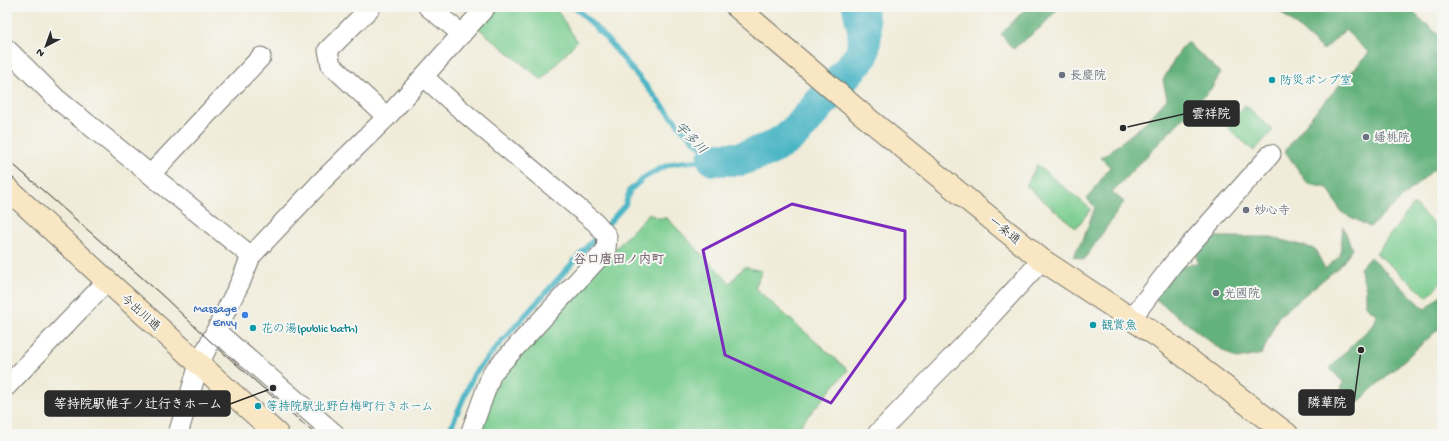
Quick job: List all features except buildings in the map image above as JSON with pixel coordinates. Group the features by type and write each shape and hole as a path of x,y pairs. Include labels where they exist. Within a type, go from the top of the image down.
{"main road":[{"name":"一条通","path":"737,7 903,147 1042,260 1159,337 1287,434"},
{"name":"今出川通","path":"7,188 277,434"}],"street":[{"path":"371,7 328,50 331,65 387,117"},
{"path":"428,7 462,34"},
{"path":"178,434 199,364 241,281 251,256 322,181 387,117 486,7"},
{"path":"7,49 57,100 151,174 251,256"},
{"path":"151,174 261,57"},
{"path":"424,77 602,230 606,250 492,373 470,434"},
{"path":"1130,319 1173,264 1271,154"},
{"path":"877,434 964,345 1042,260"},
{"path":"7,386 108,281"},
{"path":"216,331 335,434"}],"highlighted area":[{"path":"792,204 905,231 905,299 831,403 725,355 703,250"}],"green space":[{"path":"557,7 557,10 577,41 542,80 478,28 499,9"},
{"path":"1027,7 1060,7 1040,28 1013,49 1001,34"},
{"name":"蟠桃院","path":"1275,7 1407,7 1442,38 1442,162 1370,227 1341,212 1328,188 1308,184 1285,151 1315,112 1369,53 1345,30 1325,49 1322,49"},
{"path":"1187,42 1221,73 1211,89 1112,192 1124,202 1084,260 1073,256 1084,237 1095,207 1087,199 1110,167 1101,158 1142,126 1167,99 1163,80 1180,50"},
{"path":"1245,105 1273,130 1254,151 1227,127"},
{"path":"1037,165 1091,209 1076,228 1026,186"},
{"path":"1414,204 1442,232 1442,282 1427,297 1376,253"},
{"path":"649,213 657,218 667,218 730,283 744,267 762,271 755,288 848,370 801,424 811,434 474,434 501,371"},
{"name":"光國院","path":"1343,226 1352,249 1341,265 1278,317 1262,354 1237,359 1216,346 1154,298 1180,265 1198,264 1195,248 1205,237 1271,237 1315,249 1325,269 1340,256"},
{"path":"1370,257 1425,309 1442,294 1442,326 1357,404 1341,390 1343,382 1330,369 1338,359 1374,324 1377,315 1366,306 1366,289 1360,268"}],"waterway":[{"name":"宇多川","path":"575,7 605,37 683,130 714,159"},
{"name":"宇多川","path":"714,159 740,159 770,149 785,140 798,129 862,55 865,34 859,7"},
{"path":"448,434 474,374 625,205 630,190 645,177 663,167 675,163 714,159"}],"tram line":[{"path":"7,159 164,297 210,341 315,434"}],"place":[{"name":"長慶院","path":"1062,75"},
{"name":"防災ポンプ室","path":"1272,80"},
{"name":"雲祥院","path":"1123,128"},
{"name":"蟠桃院","path":"1366,137"},
{"name":"妙心寺","path":"1246,210"},
{"name":"光國院","path":"1216,293"},
{"name":"Massage Envy","path":"245,315"},
{"name":"観賞魚","path":"1093,325"},
{"name":"花の湯(public bath)","path":"253,328"},
{"name":"隣華院","path":"1361,350"},
{"name":"等持院駅帷子ノ辻行きホーム","path":"273,388"},
{"name":"等持院駅北野白梅町行きホーム","path":"258,406"}],"district":[{"name":"谷口唐田ノ内町","path":"619,258"}]}
